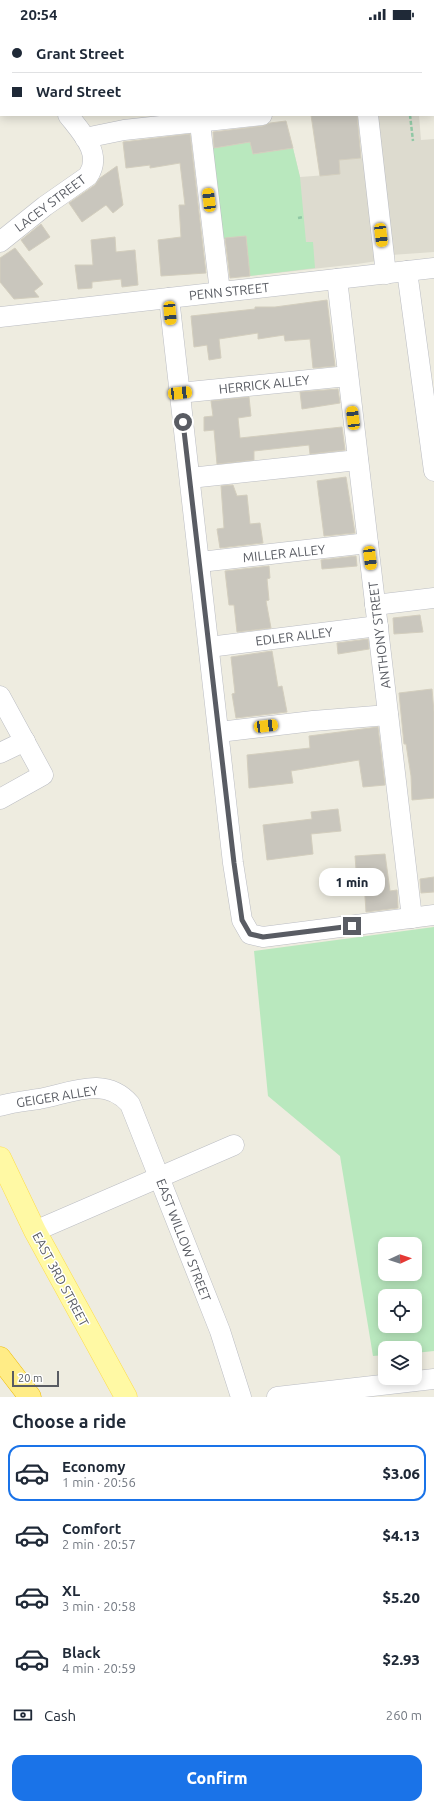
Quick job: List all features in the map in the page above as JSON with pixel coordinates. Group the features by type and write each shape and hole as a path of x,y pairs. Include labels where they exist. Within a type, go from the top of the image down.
{"highway":[{"path":"0,1358 30,1397"}],"main road":[{"name":"EAST 3RD STREET","path":"0,1158 35,1232 126,1397"}],"street":[{"name":"LACEY STREET","path":"0,242 45,206 88,176 92,169 94,161 92,152 85,138 69,116"},
{"path":"85,138 199,118 241,116"},
{"path":"368,116 386,274"},
{"path":"199,118 220,292"},
{"name":"PENN STREET","path":"0,317 434,268"},
{"path":"407,271 434,471"},
{"name":"ANTHONY STREET","path":"337,279 412,918"},
{"path":"169,298 234,863 242,920 250,934 263,937 434,915"},
{"name":"HERRICK ALLEY","path":"180,393 348,376"},
{"path":"190,478 358,460"},
{"name":"MILLER ALLEY","path":"200,562 368,543"},
{"path":"375,605 434,598"},
{"name":"EDLER ALLEY","path":"209,647 378,626"},
{"path":"0,696 43,774 0,799"},
{"path":"219,732 313,721 388,715"},
{"path":"0,752 24,741"},
{"name":"GEIGER ALLEY","path":"0,1106 95,1088 115,1090"},
{"name":"EAST WILLOW STREET","path":"115,1090 123,1095 130,1104 220,1332 242,1397"},
{"path":"35,1232 234,1145"},
{"path":"289,1396 332,1394 434,1379"}],"path":[{"path":"410,116 413,141"},
{"path":"298,218 303,217"}],"shaded area":[{"path":"368,116 419,116 421,140 434,139 434,252 391,255 384,260 250,276 246,236 222,239 253,154 293,148 300,177 340,174 339,160 363,158"}],"green space":[{"path":"250,142 253,154 293,148 300,177 306,242 313,242 315,268 250,276 246,236 222,239 213,148"},
{"path":"434,927 434,1351 422,1352 422,1341 378,1341 378,1356 373,1356 340,1156 268,1096 254,951"}],"building":[{"path":"311,116 357,116 361,158 339,160 340,174 320,176"},
{"path":"286,121 293,148 253,154 250,142 214,148 213,132 263,126 270,123"},
{"path":"190,134 206,273 161,276 158,240 181,237 179,205 185,205 180,163 150,168 150,165 126,168 123,142"},
{"path":"117,166 123,205 113,213 106,205 82,222 69,203 95,185 100,178"},
{"path":"41,224 50,237 29,251 21,240"},
{"path":"246,236 250,276 230,278 225,238"},
{"path":"115,237 116,252 135,250 138,285 122,287 121,279 92,282 92,288 78,289 75,265 93,265 91,240"},
{"path":"15,248 43,284 34,291 39,297 14,299 0,282 0,258"},
{"path":"327,300 335,366 313,368 310,339 285,341 284,335 258,339 258,333 219,339 221,358 209,360 207,345 194,347 191,316 255,309 255,307 275,307"},
{"path":"338,389 340,403 302,409 300,392"},
{"path":"249,397 251,416 238,418 240,438 342,427 345,450 310,454 309,445 254,451 254,460 217,464 214,430 204,431 204,417 213,416 211,401"},
{"path":"346,477 355,533 324,536 317,481"},
{"path":"233,485 237,496 247,495 250,524 260,523 263,543 220,548 217,529 224,528 221,486"},
{"path":"356,556 357,566 322,569 321,560"},
{"path":"269,566 270,578 267,579 269,600 266,601 271,628 237,632 234,605 229,605 225,571"},
{"path":"420,615 423,632 394,634 393,618"},
{"path":"368,639 369,649 338,654 337,643"},
{"path":"272,651 278,687 282,686 287,712 236,718 232,694 235,693 231,657"},
{"path":"432,689 434,712 434,798 412,800 411,776 406,744 404,744 399,693"},
{"path":"378,727 385,785 363,787 359,760 291,771 293,783 249,788 247,755 310,748 309,736"},
{"path":"338,809 341,831 311,834 313,854 267,860 263,825 312,819 311,812"},
{"path":"385,854 390,891 397,890 398,908 366,912 364,881 357,882 355,856"},
{"path":"434,877 434,892 421,893 420,879"}],"route":[{"path":"183,422 234,863 242,920 250,934 263,937 352,926"}]}
